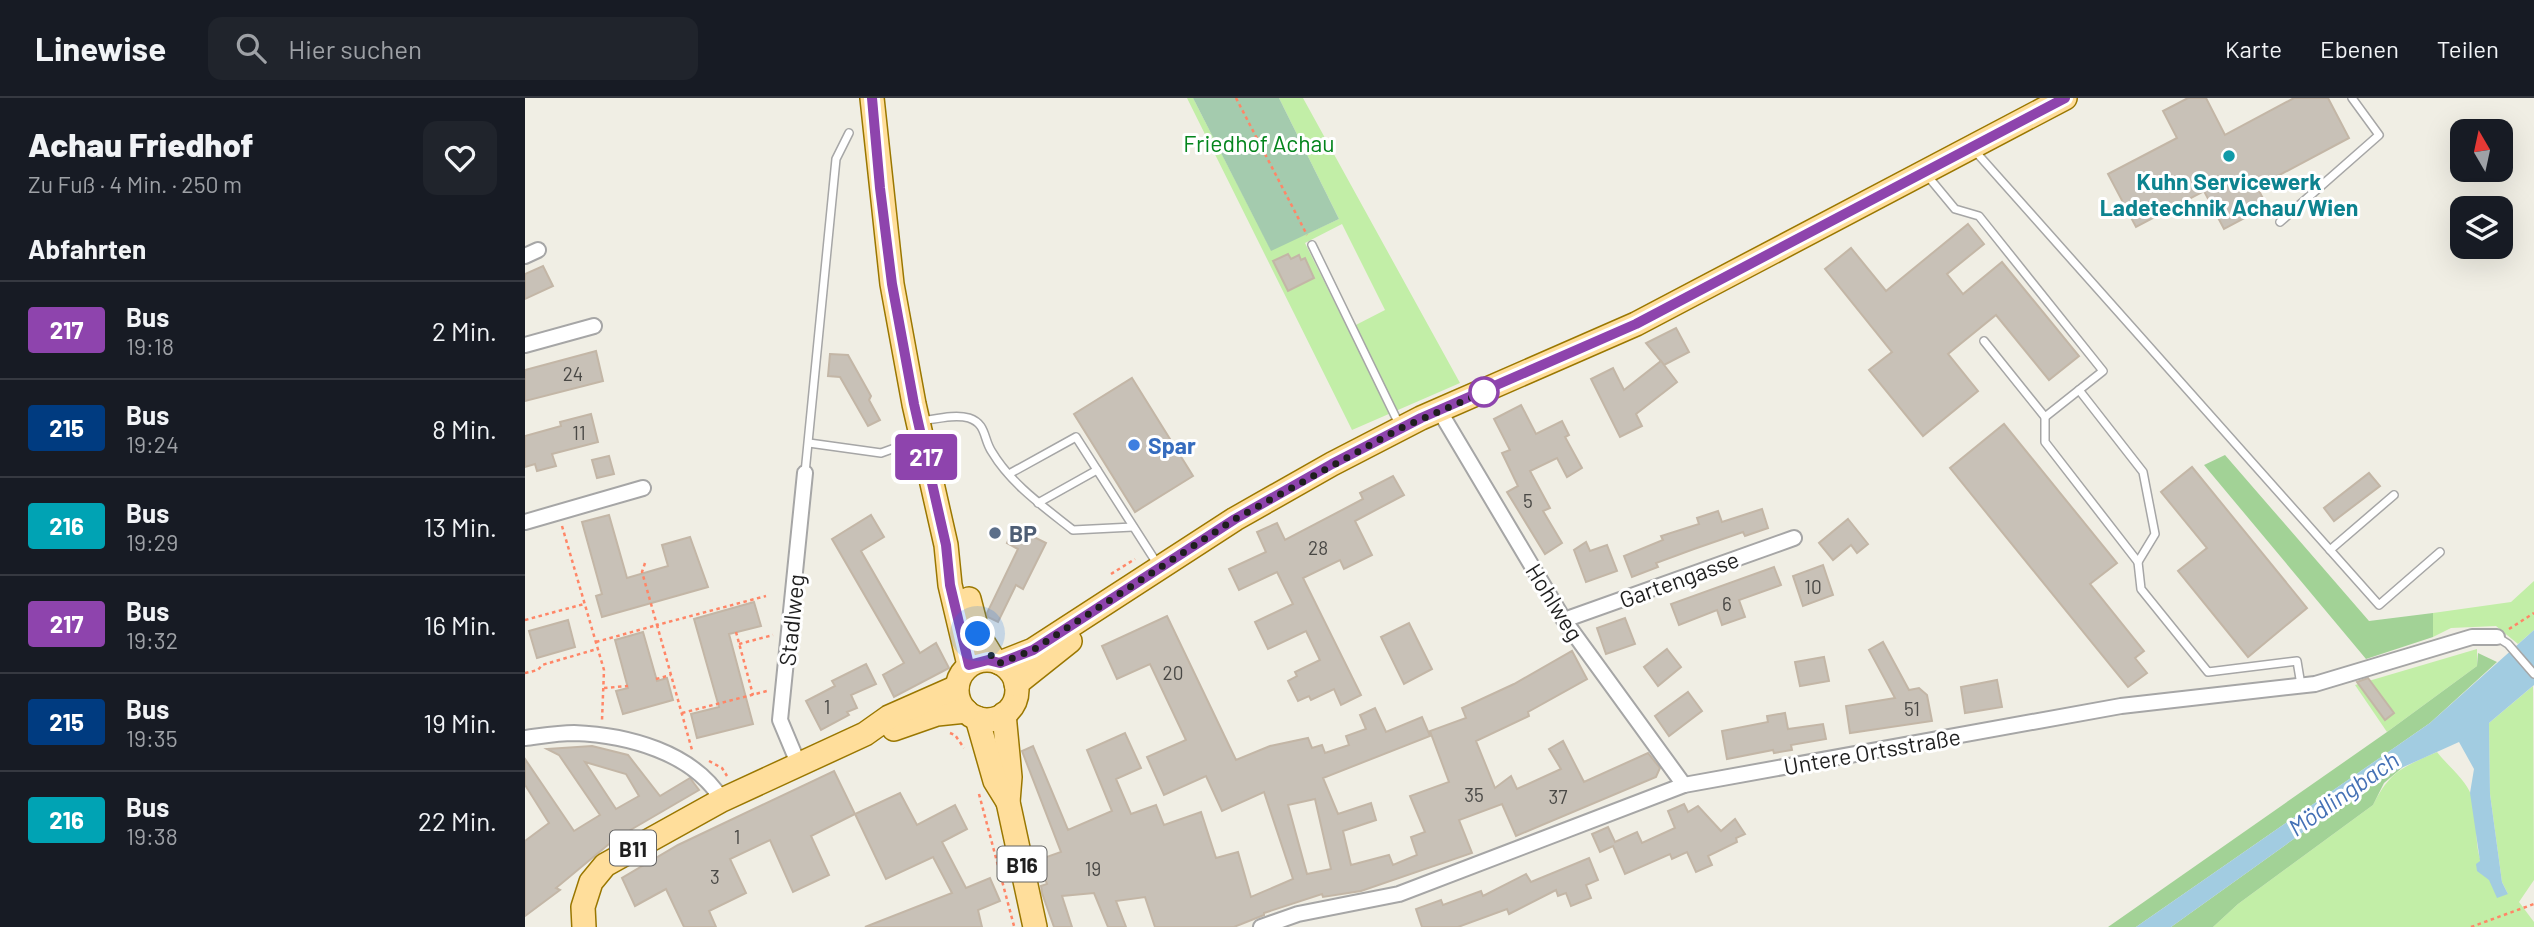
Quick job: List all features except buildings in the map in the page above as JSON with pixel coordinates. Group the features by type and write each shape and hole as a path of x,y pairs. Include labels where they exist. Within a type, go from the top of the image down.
{"main road":[{"path":"872,98 887,247 920,430 946,545 950,585 969,665"},
{"path":"972,715 959,702 957,687 960,675 969,665 981,660 997,662 1033,650 1235,519 1401,428 1636,324 2065,98"},
{"path":"946,545 964,584 978,634 997,662 1013,674 1016,684 1014,701 1004,714"},
{"path":"1016,684 1080,632 1098,610"},
{"name":"B11","path":"584,927 583,908 591,882 605,865 721,788 798,763 865,734 888,718 957,687"},
{"name":"B11","path":"865,734 893,729 937,715 972,715 991,719 1004,714"},
{"name":"B16","path":"1004,714 1010,776 1008,802 1035,927"},
{"name":"B16","path":"972,715 995,780 1008,802"}],"street":[{"path":"525,345 594,326"},
{"name":"Hohlweg","path":"1439,410 1565,620 1684,785"},
{"name":"Stadlweg","path":"798,763 781,720 806,474"},
{"path":"525,522 643,488"},
{"name":"Gartengasse","path":"1565,620 1794,538"},
{"name":"Untere Ortsstraße","path":"1261,927 1298,914 1399,894 1684,785 2121,706 2315,684 2472,638 2503,640"},
{"path":"525,738 571,733 603,736 641,745 691,765 721,788"}],"lane":[{"path":"2280,222 2379,135 2352,98"},
{"path":"806,474 836,159 849,133"},
{"path":"1972,148 2379,606 2440,552"},
{"path":"1925,173 1955,209 1979,216 2103,371 2045,416"},
{"path":"1312,245 1401,428"},
{"path":"1984,341 2045,416 2045,442 2138,562 2141,589 2208,672 2297,661 2301,686"},
{"path":"2079,390 2143,472 2155,534 2138,562"},
{"path":"809,443 881,453 920,430 957,417 971,418 983,427 990,450 1009,474 1038,503 1073,530 1133,527"},
{"path":"1009,474 1076,437 1160,569"},
{"path":"1038,503 1097,470"},
{"path":"2330,550 2394,495"},
{"path":"2503,640 2534,674"}],"path":[{"path":"1236,98 1312,245"},
{"path":"558,513 604,670 602,726"},
{"path":"645,563 642,572 693,753 681,749"},
{"path":"596,642 765,596"},
{"path":"525,620 585,604"},
{"path":"2503,640 2534,612"},
{"path":"739,644 790,631"},
{"path":"736,632 753,695"},
{"path":"525,673 538,670 542,665 597,649"},
{"path":"656,679 671,675"},
{"path":"603,688 628,687"},
{"path":"682,713 784,687"},
{"path":"937,715 942,730 955,735 969,755"},
{"path":"703,758 722,768 721,788"},
{"path":"976,782 1014,927"},
{"path":"2471,927 2534,904"}],"green space":[{"path":"1187,98 1193,98 1271,250 1339,219 1279,98 1303,98 1460,383 1352,430","holes":["1342,224 1385,310 1348,329 1305,243"]},
{"name":"Friedhof Achau","path":"1193,98 1279,98 1339,219 1271,251"},
{"path":"2225,455 2369,621 2433,613 2433,637 2366,659 2204,465"},
{"path":"2534,581 2534,630 2518,644 2496,626 2451,628 2433,637 2433,613 2511,602"},
{"path":"2477,649 2477,666 2387,732 2355,685"},
{"path":"2478,653 2497,662 2430,723 2136,927 2108,927 2477,666"},
{"path":"2533,686 2534,880 2519,902 2534,922 2534,927 2213,927 2238,904 2373,805 2385,784 2399,771 2437,752 2469,790 2481,860 2486,871 2508,894 2502,882 2490,794 2489,723"},
{"path":"2403,767 2384,783 2373,805 2238,904 2213,927 2171,927 2379,778"}],"water":[{"name":"Mödlingbach","path":"2534,630 2534,685 2489,723 2490,794 2502,882 2508,894 2497,898 2489,880 2477,871 2476,864 2480,861 2470,793 2474,769 2459,742 2379,778 2171,927 2136,927 2430,723"}],"bus line":[{"name":"217","path":"872,98 892,284 914,404 946,545 950,585 969,665 981,660 1000,663 1033,650 1235,519 1332,464 1421,418 1636,324 2065,98"}],"place":[{"name":"Kuhn Servicewerk Ladetechnik Achau/Wien","path":"2229,156"},
{"name":"Spar","path":"1134,445"},
{"name":"BP","path":"995,533"}],"route":[{"path":"978,634 994,660 1000,663 1033,650 1235,519 1401,428 1484,392"}]}
